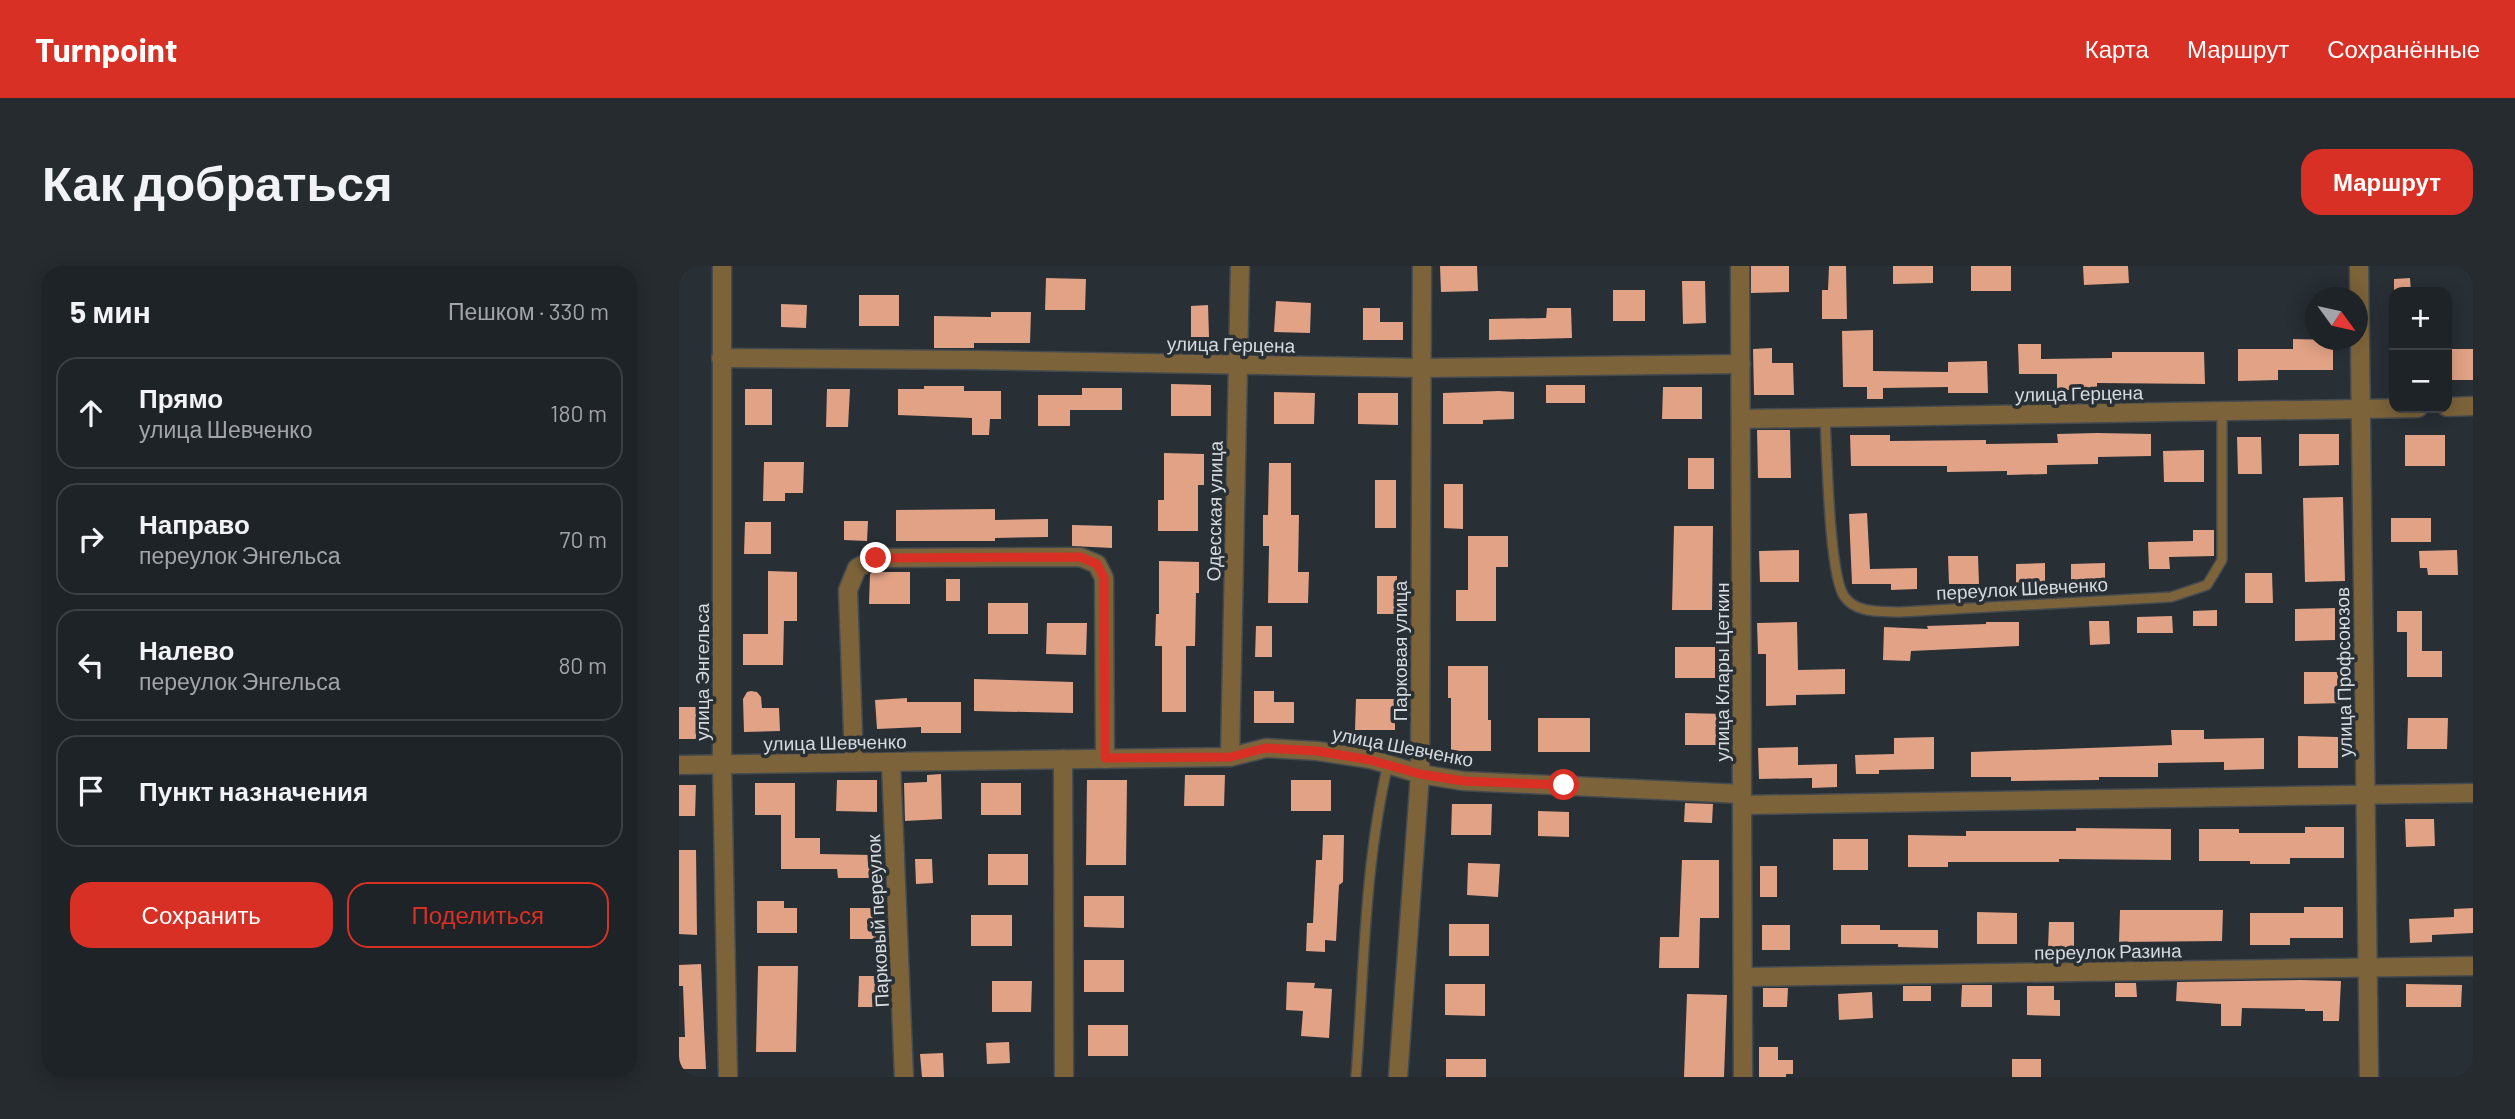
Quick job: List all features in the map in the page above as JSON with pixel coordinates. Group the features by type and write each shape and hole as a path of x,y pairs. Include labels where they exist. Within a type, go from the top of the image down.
{"street":[{"name":"улица Энгельса","path":"722,266 722,764 728,1077"},
{"name":"Одесская улица","path":"1230,757 1240,266"},
{"name":"Парковая улица","path":"1398,1077 1420,774 1422,266"},
{"name":"улица Клары Цеткин","path":"1740,266 1744,1077"},
{"name":"улица Профсоюзов","path":"2359,266 2369,1077"},
{"name":"улица Герцена","path":"721,358 1421,368 1741,364"},
{"path":"2452,407 2473,406"},
{"name":"улица Герцена","path":"1741,419 2389,409"},
{"path":"853,762 848,590 857,568 876,558 1080,557 1097,564 1104,578 1105,758"},
{"name":"улица Шевченко","path":"679,765 1230,757 1266,748 1317,751 1463,781 1742,799 2365,796 2473,793"},
{"path":"1063,759 1063,1077"},
{"name":"Парковый переулок","path":"891,763 904,1077"},
{"name":"переулок Разина","path":"1743,977 2473,966"}],"lane":[{"name":"переулок Шевченко","path":"1825,419 1838,583 1845,598 1863,610 1900,612 2171,597 2207,585 2222,560 2222,412"},
{"path":"1356,1077 1369,873 1378,808 1388,764"}],"building":[{"path":"1440,266 1477,266 1478,291 1441,292"},
{"path":"1751,266 1789,266 1789,292 1751,293"},
{"path":"1829,266 1846,266 1847,319 1822,319 1822,290 1828,290"},
{"path":"1893,266 1933,266 1933,283 1893,284"},
{"path":"1971,266 2011,266 2011,291 1971,291"},
{"path":"2083,266 2128,266 2129,283 2084,285"},
{"path":"1046,278 1086,279 1085,310 1045,310"},
{"path":"2410,278 2411,287 2394,287 2394,279"},
{"path":"1682,281 1705,281 1706,323 1683,324"},
{"path":"1613,290 1645,290 1645,321 1613,321"},
{"path":"859,295 899,295 899,326 859,326"},
{"path":"1276,301 1311,303 1310,333 1274,332"},
{"path":"781,304 807,305 806,328 781,327"},
{"path":"1208,305 1209,337 1191,337 1191,306"},
{"path":"1363,308 1380,308 1380,322 1403,322 1403,340 1363,340"},
{"path":"1547,308 1571,308 1572,338 1489,340 1489,319 1546,318"},
{"path":"991,312 1031,312 1030,343 974,343 974,348 934,348 934,316 991,317"},
{"path":"1873,330 1873,371 1948,372 1948,362 1987,361 1988,393 1948,393 1948,387 1883,388 1883,399 1867,399 1867,387 1843,387 1842,331"},
{"path":"2293,339 2305,339 2305,350 2333,350 2333,370 2278,370 2278,380 2238,381 2238,349 2293,349"},
{"path":"2018,344 2041,344 2041,359 2112,358 2112,352 2204,352 2205,384 2097,383 2097,390 2057,390 2057,374 2019,374"},
{"path":"1772,348 1772,363 1793,363 1794,395 1754,395 1753,349"},
{"path":"2452,349 2473,349 2473,380 2452,380"},
{"path":"1171,384 1211,385 1211,416 1171,416"},
{"path":"1546,385 1585,385 1585,403 1546,403"},
{"path":"924,386 964,386 964,391 1001,391 1001,419 990,419 989,435 972,435 972,418 898,415 898,389 924,389"},
{"path":"1663,387 1702,387 1702,419 1662,419"},
{"path":"1082,388 1122,388 1122,410 1070,410 1070,426 1038,426 1038,395 1082,395"},
{"path":"745,389 772,389 772,425 745,425"},
{"path":"827,389 850,389 848,427 826,427"},
{"path":"1274,392 1315,393 1314,424 1274,424"},
{"path":"1514,392 1514,419 1483,420 1483,424 1443,424 1443,393"},
{"path":"1358,393 1398,393 1398,425 1358,424"},
{"path":"1757,430 1790,430 1791,478 1758,478"},
{"path":"2057,434 2151,434 2151,456 2098,457 2098,464 2047,465 2047,474 2007,475 2007,471 1947,472 1947,466 1851,466 1850,435 1890,435 1890,441 1986,440 1986,444 2058,443"},
{"path":"2299,434 2339,434 2339,465 2299,466"},
{"path":"2405,435 2445,435 2445,466 2405,466"},
{"path":"2237,437 2261,437 2262,474 2238,474"},
{"path":"2204,450 2204,482 2164,482 2163,451"},
{"path":"1164,453 1204,454 1204,485 1198,485 1198,531 1158,531 1158,500 1164,500"},
{"path":"1688,458 1714,458 1714,489 1688,489"},
{"path":"764,462 804,462 803,493 785,493 785,501 763,501"},
{"path":"1269,463 1291,463 1291,515 1299,515 1298,572 1309,572 1308,603 1268,603 1269,546 1263,546 1263,515 1268,515"},
{"path":"1375,480 1396,480 1396,528 1375,528"},
{"path":"1444,484 1463,484 1463,529 1444,528"},
{"path":"2343,497 2345,581 2305,582 2303,498"},
{"path":"995,509 995,520 1048,519 1048,537 995,538 995,541 896,541 896,510"},
{"path":"1867,513 1870,569 1917,568 1917,589 1891,590 1891,584 1852,584 1849,514"},
{"path":"2391,518 2431,518 2431,542 2391,542"},
{"path":"844,521 868,521 867,541 844,540"},
{"path":"745,522 771,522 771,554 744,554"},
{"path":"1072,525 1112,526 1112,548 1072,546"},
{"path":"1674,526 1713,526 1712,610 1672,610"},
{"path":"2193,530 2214,530 2214,556 2169,557 2170,569 2149,569 2148,542 2193,541"},
{"path":"1468,536 1508,536 1508,567 1496,567 1496,621 1456,621 1456,590 1468,590"},
{"path":"1799,550 1799,582 1760,582 1759,551"},
{"path":"2457,550 2458,575 2428,575 2427,568 2420,568 2419,551"},
{"path":"1948,556 1978,556 1979,584 1949,584"},
{"path":"1159,561 1199,562 1195,646 1186,646 1186,712 1162,712 1162,646 1155,646 1156,614 1159,614"},
{"path":"2045,563 2045,584 2016,585 2016,564"},
{"path":"2105,563 2105,579 2071,580 2071,564"},
{"path":"768,571 797,572 797,621 784,621 783,665 743,665 743,634 768,634"},
{"path":"910,572 910,604 869,604 870,574"},
{"path":"2245,573 2272,573 2273,603 2245,603"},
{"path":"1377,576 1397,576 1397,614 1377,614"},
{"path":"946,579 960,579 960,601 946,601"},
{"path":"988,603 1028,603 1028,634 988,634"},
{"path":"2335,608 2335,640 2295,641 2295,609"},
{"path":"2217,610 2217,626 2193,626 2193,611"},
{"path":"2397,611 2422,611 2422,651 2442,651 2442,677 2407,677 2407,632 2397,632"},
{"path":"2172,616 2173,633 2137,633 2137,617"},
{"path":"2089,621 2109,621 2110,644 2090,645"},
{"path":"1797,622 1798,670 1845,669 1845,694 1796,695 1796,705 1766,706 1766,654 1758,654 1757,623"},
{"path":"2019,622 2019,646 1911,651 1910,661 1883,660 1884,627 1928,629 1927,626"},
{"path":"1047,623 1087,623 1086,655 1046,654"},
{"path":"1256,626 1272,626 1272,657 1255,657"},
{"path":"1675,647 1715,647 1715,678 1675,678"},
{"path":"1448,666 1488,666 1491,751 1451,751"},
{"path":"2304,672 2343,672 2344,703 2304,704"},
{"path":"974,679 1073,682 1073,713 974,711"},
{"path":"1254,691 1274,691 1274,702 1294,702 1294,723 1254,723"},
{"path":"747,692 757,692 761,697 762,708 779,708 780,731 744,732 743,699"},
{"path":"907,698 907,702 961,702 961,733 921,733 921,727 877,729 875,700"},
{"path":"1356,699 1395,699 1395,730 1355,730"},
{"path":"679,707 696,707 696,739 679,739"},
{"path":"1685,713 1725,714 1725,745 1685,745"},
{"path":"1538,718 1590,718 1590,752 1538,752"},
{"path":"2408,718 2448,718 2447,749 2407,749"},
{"path":"2171,730 2204,730 2204,739 2264,738 2264,769 2224,770 2224,762 2158,763 2158,777 2011,781 2011,777 1971,777 1971,752 2172,745"},
{"path":"2298,736 2338,737 2338,768 2298,768"},
{"path":"1934,737 1934,769 1879,770 1879,774 1856,774 1855,755 1894,754 1894,738"},
{"path":"1798,747 1798,765 1837,764 1837,787 1812,788 1812,778 1759,779 1758,748"},
{"path":"941,774 942,819 905,821 904,783 927,782 927,775"},
{"path":"1185,775 1225,775 1224,806 1184,806"},
{"path":"837,780 877,780 877,812 836,811"},
{"path":"1087,780 1127,780 1126,865 1086,865"},
{"path":"1291,780 1331,780 1331,811 1291,811"},
{"path":"755,783 795,783 795,838 820,838 820,854 872,855 873,878 838,878 837,869 781,869 781,815 755,815"},
{"path":"981,783 1021,783 1021,815 981,815"},
{"path":"679,785 696,785 695,816 679,816"},
{"path":"1685,803 1713,804 1712,823 1684,822"},
{"path":"1452,804 1492,804 1491,835 1451,835"},
{"path":"1538,811 1569,812 1569,837 1538,836"},
{"path":"2405,819 2434,819 2435,846 2406,847"},
{"path":"2305,827 2344,827 2344,858 2290,858 2290,864 2199,861 2199,829 2239,829 2239,833 2305,833"},
{"path":"2076,828 2171,829 2171,860 2059,859 2059,862 1948,862 1948,867 1908,867 1908,835 1966,836 1966,831 2076,831"},
{"path":"1323,835 1344,835 1343,882 1339,885 1336,941 1325,940 1325,952 1306,951 1307,923 1313,923 1316,860 1322,860"},
{"path":"1833,839 1868,839 1868,870 1833,870"},
{"path":"679,850 696,850 697,935 679,934"},
{"path":"988,854 1028,854 1028,885 988,885"},
{"path":"915,859 932,859 933,883 916,884"},
{"path":"1682,860 1719,860 1719,918 1700,918 1699,968 1659,968 1660,937 1679,937"},
{"path":"1468,863 1500,864 1498,897 1467,895"},
{"path":"1760,866 1777,866 1777,897 1760,897"},
{"path":"1084,896 1124,896 1124,928 1084,927"},
{"path":"757,901 784,901 784,908 797,908 797,933 757,933"},
{"path":"2304,907 2343,907 2343,938 2290,938 2290,945 2250,945 2250,913 2304,913"},
{"path":"850,908 876,908 876,939 850,939"},
{"path":"2473,908 2473,933 2432,935 2432,942 2410,943 2409,919 2454,917 2454,909"},
{"path":"2120,910 2223,910 2222,941 2119,942"},
{"path":"1977,912 2017,913 2017,944 1977,944"},
{"path":"971,915 1012,915 1012,946 971,946"},
{"path":"2049,922 2074,922 2074,948 2048,948"},
{"path":"1449,924 1489,924 1489,956 1449,956"},
{"path":"1762,925 1790,925 1790,950 1762,950"},
{"path":"1841,925 1880,925 1880,930 1938,930 1938,948 1898,947 1898,944 1841,944"},
{"path":"1084,960 1124,960 1124,992 1084,992"},
{"path":"701,964 706,1069 679,1069 679,1037 685,1037 683,986 679,986 679,965"},
{"path":"758,966 798,966 796,1052 756,1052"},
{"path":"859,976 884,976 884,1007 858,1007"},
{"path":"992,981 1032,981 1031,1012 992,1012"},
{"path":"2341,981 2339,1021 2323,1021 2323,1011 2242,1008 2241,1026 2221,1026 2221,1004 2176,1001 2177,982"},
{"path":"1287,982 1315,983 1314,988 1332,989 1329,1038 1301,1036 1303,1011 1286,1010"},
{"path":"2115,983 2136,983 2137,997 2115,997"},
{"path":"1445,984 1485,984 1485,1016 1445,1015"},
{"path":"2406,984 2462,985 2461,1007 2406,1007"},
{"path":"1962,985 1992,985 1992,1007 1961,1007"},
{"path":"1903,986 1931,986 1931,1001 1903,1001"},
{"path":"2027,986 2054,986 2054,1000 2060,1000 2060,1016 2027,1015"},
{"path":"1763,988 1788,988 1787,1007 1763,1007"},
{"path":"1872,992 1873,1018 1839,1020 1838,994"},
{"path":"1687,994 1727,995 1724,1077 1684,1077"},
{"path":"1088,1025 1128,1025 1128,1056 1088,1056"},
{"path":"1009,1042 1010,1063 987,1064 986,1043"},
{"path":"1759,1047 1778,1047 1778,1060 1793,1060 1793,1074 1786,1074 1786,1077 1759,1077"},
{"path":"943,1053 944,1077 922,1077 920,1054"},
{"path":"1446,1059 1486,1059 1486,1077 1446,1077"},
{"path":"2012,1059 2041,1059 2041,1077 2012,1077"}],"route":[{"path":"876,558 1080,557 1097,564 1104,578 1105,758 1230,757 1266,748 1317,751 1463,781 1564,785"}]}
